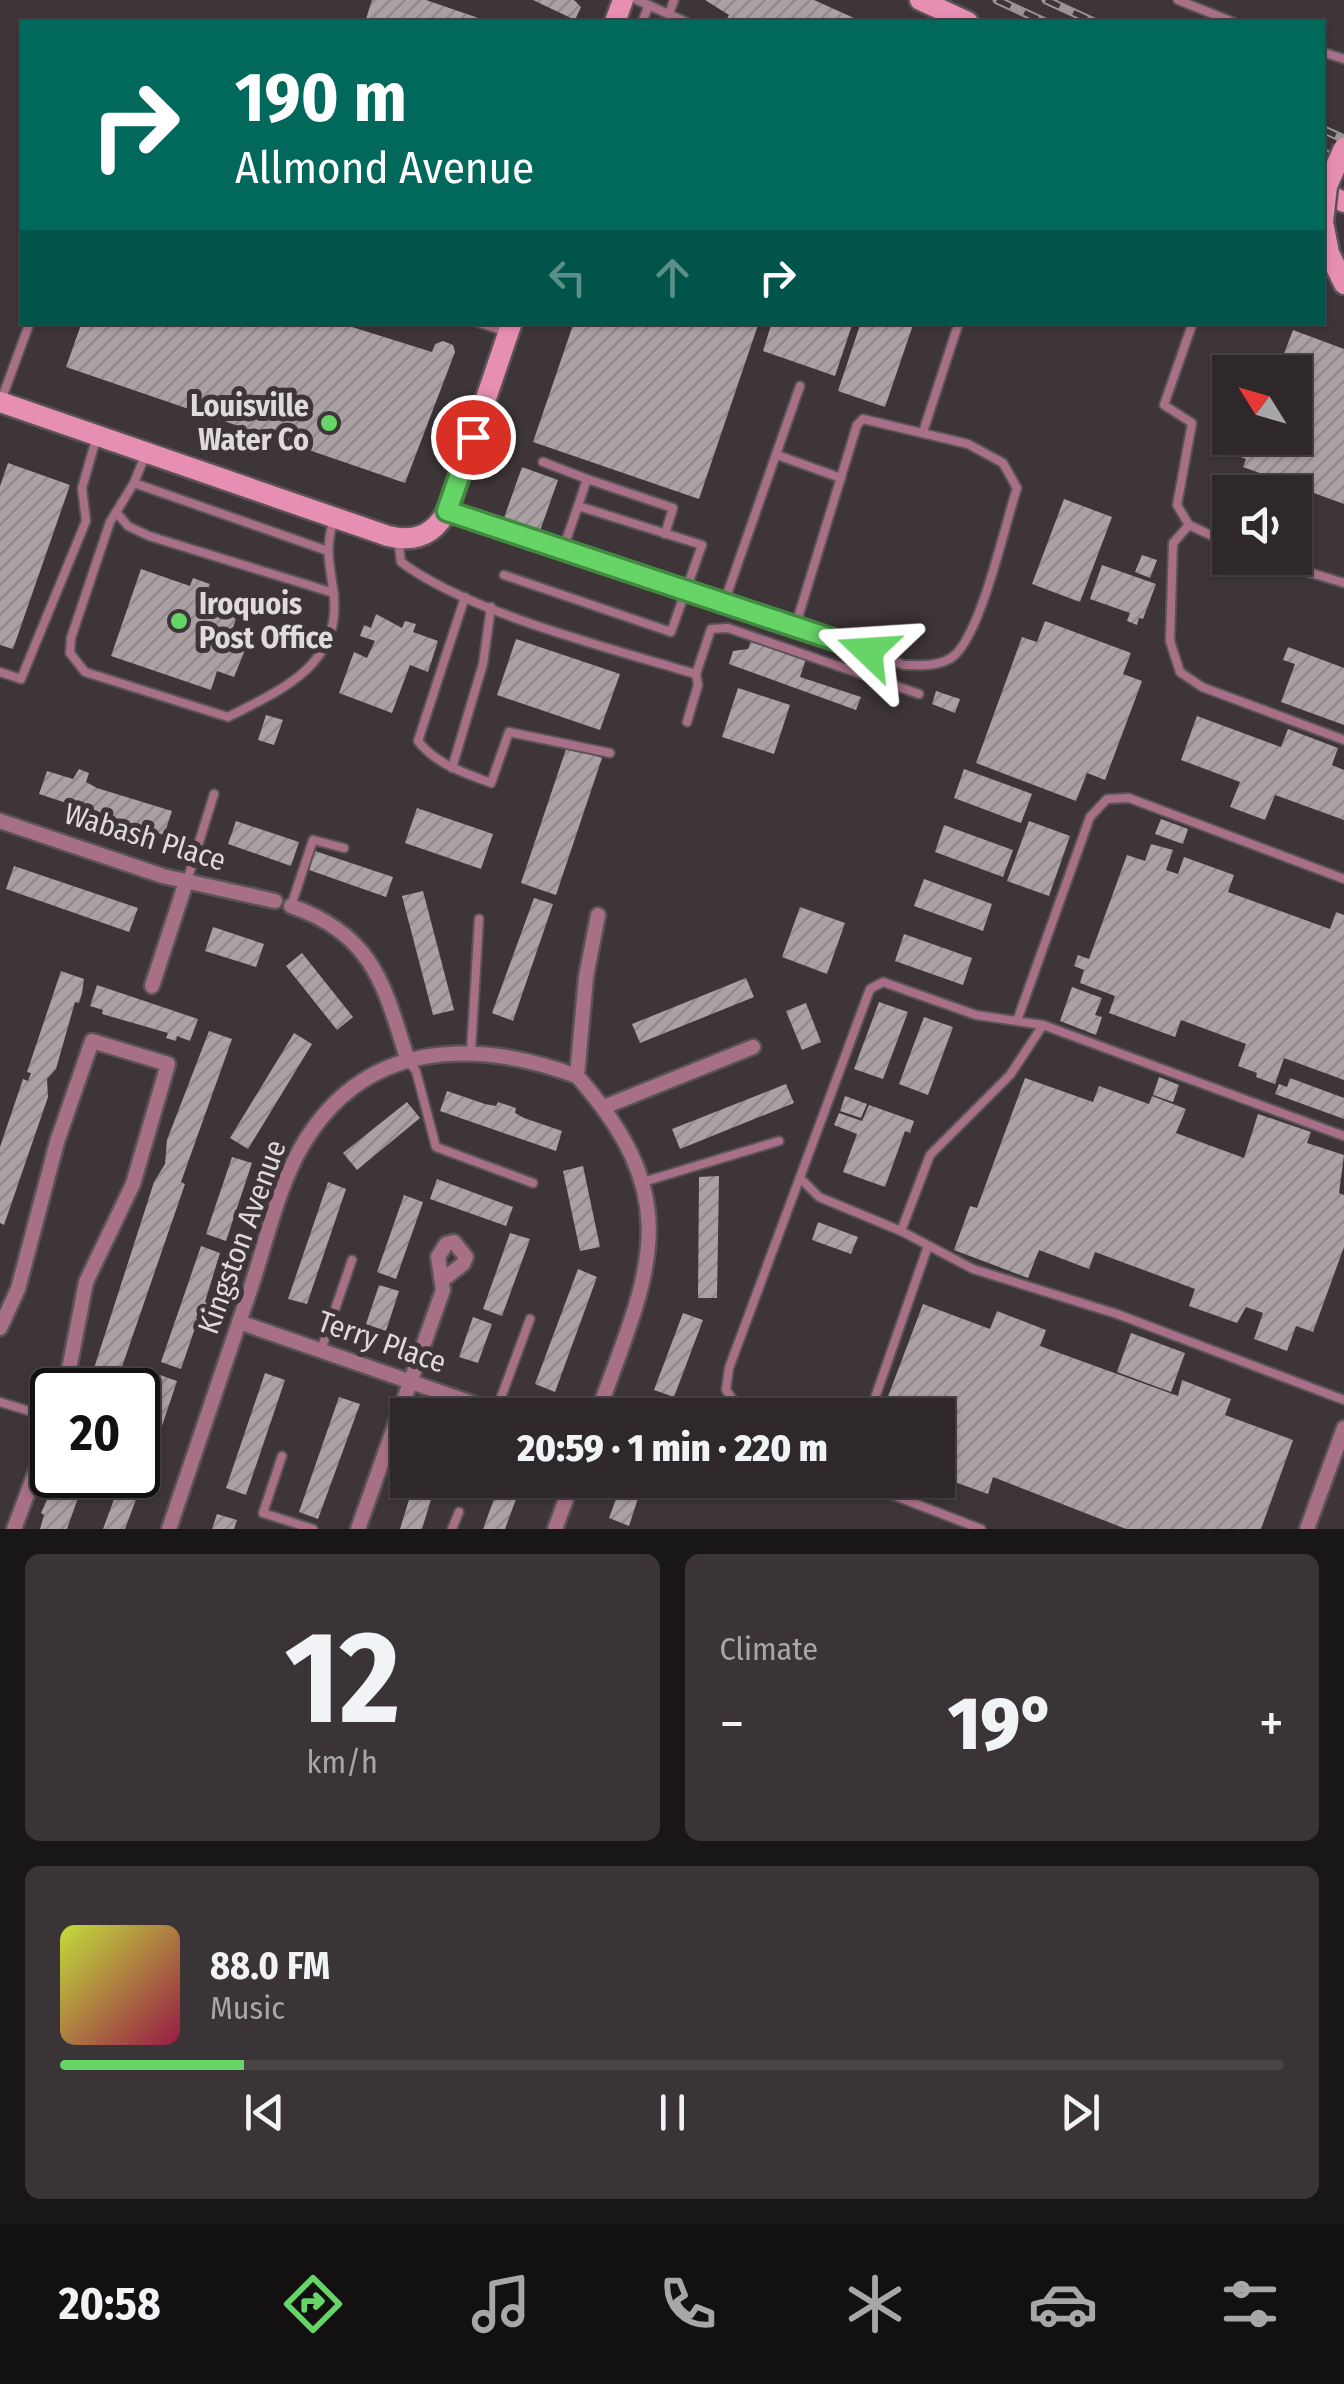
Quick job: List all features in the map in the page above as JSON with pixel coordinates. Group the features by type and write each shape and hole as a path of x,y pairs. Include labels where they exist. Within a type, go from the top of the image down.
{"street":[{"path":"920,0 964,20"},
{"path":"1325,204 1327,186 1344,148"},
{"path":"1325,233 1329,254 1344,284"},
{"path":"0,402 334,518 398,538 424,535 437,527 447,511 510,327"},
{"name":"Wabash Place","path":"0,822 186,882 275,901"},
{"path":"152,986 186,882"},
{"path":"291,906 328,921 366,954 385,989 408,1061"},
{"path":"598,915 586,977 577,1076 604,1107 633,1155 649,1207 650,1259 603,1398"},
{"path":"0,1328 18,1288 57,1142 92,1041 168,1064 133,1184 86,1282 69,1368"},
{"path":"604,1107 753,1047"},
{"name":"Kingston Avenue","path":"170,1529 301,1148 317,1122 353,1088 408,1061 472,1051 543,1064 577,1076"},
{"path":"358,1529 445,1278"},
{"name":"Terry Place","path":"240,1322 460,1398"},
{"path":"1307,1529 1342,1437"},
{"path":"14,1529 30,1486"},
{"path":"555,1529 566,1498"}],"lane":[{"path":"638,0 682,20"},
{"path":"669,14 674,0"},
{"path":"1178,0 1229,20"},
{"path":"643,20 649,5"},
{"path":"0,402 29,325"},
{"path":"923,432 958,325"},
{"path":"1192,325 1164,405 1192,423 1177,506 1188,525 1212,536"},
{"path":"725,600 800,386"},
{"path":"447,511 725,600 904,664 929,666 954,656 971,632 1017,488 1003,463 968,444 863,419 796,624"},
{"path":"0,672 21,680 86,522 82,488 97,436"},
{"path":"146,453 134,484 116,512 71,638 70,653 85,672 228,718 304,675 321,657 331,635 334,593 325,550 334,518"},
{"path":"777,455 841,478"},
{"path":"543,462 673,508 665,534"},
{"path":"563,549 586,479"},
{"path":"134,484 325,550"},
{"path":"504,575 671,632 702,545 578,506"},
{"path":"116,512 128,526 149,536 334,593"},
{"path":"1188,525 1173,543 1170,641 1180,672 1202,687 1344,740"},
{"path":"398,538 401,562 426,581 490,607 696,674"},
{"path":"1312,573 1344,583"},
{"path":"465,598 418,740 452,768 491,784 509,732 610,753"},
{"path":"452,768 483,664 490,607"},
{"path":"687,722 698,685 696,674 711,629 728,628 919,694"},
{"path":"186,882 214,794"},
{"path":"1018,1018 1090,817 1107,799 1129,798 1344,879"},
{"path":"291,906 313,840 344,848"},
{"path":"472,1051 479,919"},
{"path":"732,1398 726,1390 729,1368 870,989 883,982 976,1015 1018,1018 1043,1025 1344,1136"},
{"path":"901,1232 930,1155 1010,1075 1043,1025"},
{"path":"408,1061 416,1071 436,1147 533,1182"},
{"path":"643,1182 780,1140"},
{"path":"800,1178 819,1197 974,1269 1117,1314 1344,1400"},
{"path":"875,1398 928,1246"},
{"path":"321,1350 352,1260"},
{"path":"506,1398 530,1320"},
{"path":"0,1402 30,1411"},
{"path":"282,1456 263,1513 313,1529"},
{"path":"900,1498 980,1529"},
{"path":"452,1529 458,1512"}],"building":[{"path":"372,0 426,0 484,20 366,20"},
{"path":"533,0 574,0 581,7 575,20"},
{"path":"705,0 814,0 859,20 726,20 729,15"},
{"name":"Louisville Water Co","path":"81,325 346,325 432,352 435,344 443,341 453,345 455,352 405,483 66,367"},
{"path":"573,325 758,325 699,499 533,442"},
{"path":"771,325 852,325 835,376 763,351"},
{"path":"860,325 913,325 885,407 838,391"},
{"path":"1293,330 1344,349 1344,504 1312,492 1312,475 1265,475 1243,467 1246,459 1235,455 1312,455 1312,355 1283,355"},
{"path":"8,463 70,485 13,649 0,645 0,486"},
{"path":"522,467 558,480 540,531 504,518"},
{"path":"1064,499 1112,517 1080,602 1032,584"},
{"path":"1142,555 1157,560 1150,578 1135,572"},
{"path":"1102,565 1156,584 1137,625 1127,621 1130,613 1090,599"},
{"name":"Iroquois Post Office","path":"141,569 190,586 193,578 210,584 207,592 241,603 229,640 247,645 234,677 217,671 211,690 111,656"},
{"path":"376,614 402,628 405,621 416,624 413,632 438,641 428,672 410,665 392,713 339,693 354,652 367,658 375,641 360,636 364,625 371,628"},
{"path":"1045,621 1131,653 1123,674 1142,681 1105,780 1087,773 1076,801 976,763 1022,637 1037,642"},
{"path":"516,639 620,674 600,730 497,695"},
{"path":"751,641 806,659 800,677 861,697 856,710 729,664 733,651 748,649"},
{"path":"1288,647 1344,668 1344,725 1281,702 1295,664 1283,660"},
{"path":"738,688 790,705 774,754 722,737"},
{"path":"936,691 960,699 955,713 932,704"},
{"path":"266,715 283,720 274,745 258,740"},
{"path":"1197,716 1281,747 1288,729 1338,748 1332,765 1344,770 1344,820 1275,795 1265,820 1230,807 1240,782 1181,760"},
{"path":"567,746 602,758 556,895 521,883"},
{"path":"79,769 89,773 86,782 97,788 172,811 164,835 39,794 47,771 73,779"},
{"path":"964,769 1032,794 1021,823 954,798"},
{"path":"417,808 493,834 481,869 405,843"},
{"path":"1161,819 1188,829 1183,844 1155,834"},
{"path":"236,821 299,842 291,866 228,844"},
{"path":"1029,821 1070,836 1049,896 1007,881"},
{"path":"944,825 1013,850 1003,877 935,852"},
{"path":"1151,844 1173,850 1166,870 1178,874 1184,857 1234,875 1228,892 1330,929 1336,912 1344,915 1344,1080 1284,1058 1275,1084 1238,1066 1246,1044 1181,1020 1175,1037 1109,1013 1115,996 1080,983 1084,970 1074,966 1078,955 1089,959 1127,855 1145,861"},
{"path":"315,851 393,877 386,897 309,870"},
{"path":"14,866 138,908 129,932 6,889"},
{"path":"924,879 992,904 983,931 914,906"},
{"path":"423,891 454,1010 433,1015 402,896"},
{"path":"534,898 553,904 513,1021 492,1013"},
{"path":"800,907 845,923 827,974 782,957"},
{"path":"213,927 264,944 256,967 205,951"},
{"path":"904,934 972,958 963,985 895,961"},
{"path":"302,953 353,1017 337,1030 286,966"},
{"path":"61,971 84,979 82,993 79,1003 75,1002 56,1069 47,1079 48,1097 4,1225 0,1223 0,1147 23,1079 28,1081 31,1073 27,1072"},
{"path":"746,978 754,997 640,1043 632,1024"},
{"path":"97,985 198,1019 190,1041 177,1036 176,1041 166,1038 168,1033 102,1014 103,1010 90,1006"},
{"path":"1072,987 1102,998 1095,1015 1102,1017 1096,1035 1060,1021"},
{"path":"879,1002 908,1012 883,1079 854,1069"},
{"path":"806,1003 821,1042 802,1050 786,1011"},
{"path":"924,1017 953,1027 928,1095 899,1084"},
{"path":"209,1031 232,1039 122,1368 94,1368 154,1182 165,1164 167,1140"},
{"path":"294,1033 312,1044 248,1149 230,1138"},
{"path":"1159,1077 1179,1085 1173,1102 1153,1095"},
{"path":"1025,1078 1093,1102 1099,1086 1149,1104 1152,1096 1186,1109 1176,1133 1244,1158 1258,1114 1311,1132 1307,1143 1344,1155 1339,1193 1344,1195 1344,1247 1313,1332 1296,1326 1287,1351 1254,1339 1263,1313 1246,1307 1237,1323 1189,1306 1195,1289 1095,1252 1089,1269 1039,1250 1028,1278 954,1250 970,1206 977,1208"},
{"path":"1290,1078 1344,1098 1344,1119 1275,1094 1279,1084 1287,1087"},
{"path":"786,1084 794,1103 680,1149 672,1129"},
{"path":"447,1091 485,1104 496,1106 498,1102 516,1108 515,1113 524,1118 562,1131 556,1151 440,1111"},
{"path":"845,1096 867,1104 861,1118 840,1111"},
{"path":"407,1102 420,1118 357,1170 343,1153"},
{"path":"869,1105 914,1121 910,1133 905,1131 885,1187 843,1172 857,1134 834,1125 839,1113 862,1121"},
{"path":"232,1157 252,1163 226,1241 206,1234"},
{"path":"583,1166 600,1247 580,1251 563,1171"},
{"path":"719,1176 717,1298 698,1298 699,1177"},
{"path":"437,1179 513,1207 506,1226 430,1199"},
{"path":"328,1182 346,1189 307,1304 288,1299"},
{"path":"404,1195 423,1202 396,1279 377,1272"},
{"path":"818,1222 858,1237 851,1254 812,1240"},
{"path":"510,1233 530,1239 502,1316 483,1309"},
{"path":"201,1246 220,1253 205,1302 210,1304 204,1321 199,1320 194,1331 181,1369 161,1362"},
{"path":"578,1269 597,1277 555,1392 535,1384"},
{"path":"379,1285 399,1291 386,1331 366,1324"},
{"path":"923,1304 990,1329 997,1311 1046,1330 1040,1346 1178,1396 1182,1380 1231,1399 1225,1415 1293,1440 1261,1529 1126,1529 993,1477 988,1494 955,1482 955,1398 887,1398"},
{"path":"683,1313 703,1320 674,1397 654,1390"},
{"path":"473,1317 492,1324 478,1363 459,1357"},
{"path":"1131,1333 1185,1353 1171,1392 1117,1372"},
{"path":"265,1373 285,1380 246,1495 226,1488"},
{"path":"160,1375 177,1381 160,1432"},
{"path":"339,1397 360,1404 318,1519 299,1512"},
{"path":"48,1498 78,1498 67,1529 40,1529 44,1515 41,1513"},
{"path":"114,1498 137,1498 125,1529 103,1529"},
{"path":"409,1498 431,1498 422,1529 400,1529"},
{"path":"494,1498 516,1498 505,1529 483,1529"},
{"path":"616,1498 638,1498 629,1526 609,1518"},
{"path":"217,1514 237,1520 234,1529 212,1529"}],"railway":[{"path":"997,0 1041,20"},
{"path":"1046,0 1090,20"},
{"path":"1325,130 1344,139"},
{"path":"1325,153 1344,162"}],"place":[{"name":"Louisville Water Co","path":"329,423"},
{"name":"Iroquois Post Office","path":"179,621"}],"route":[{"path":"473,437 447,511 868,651"}]}
